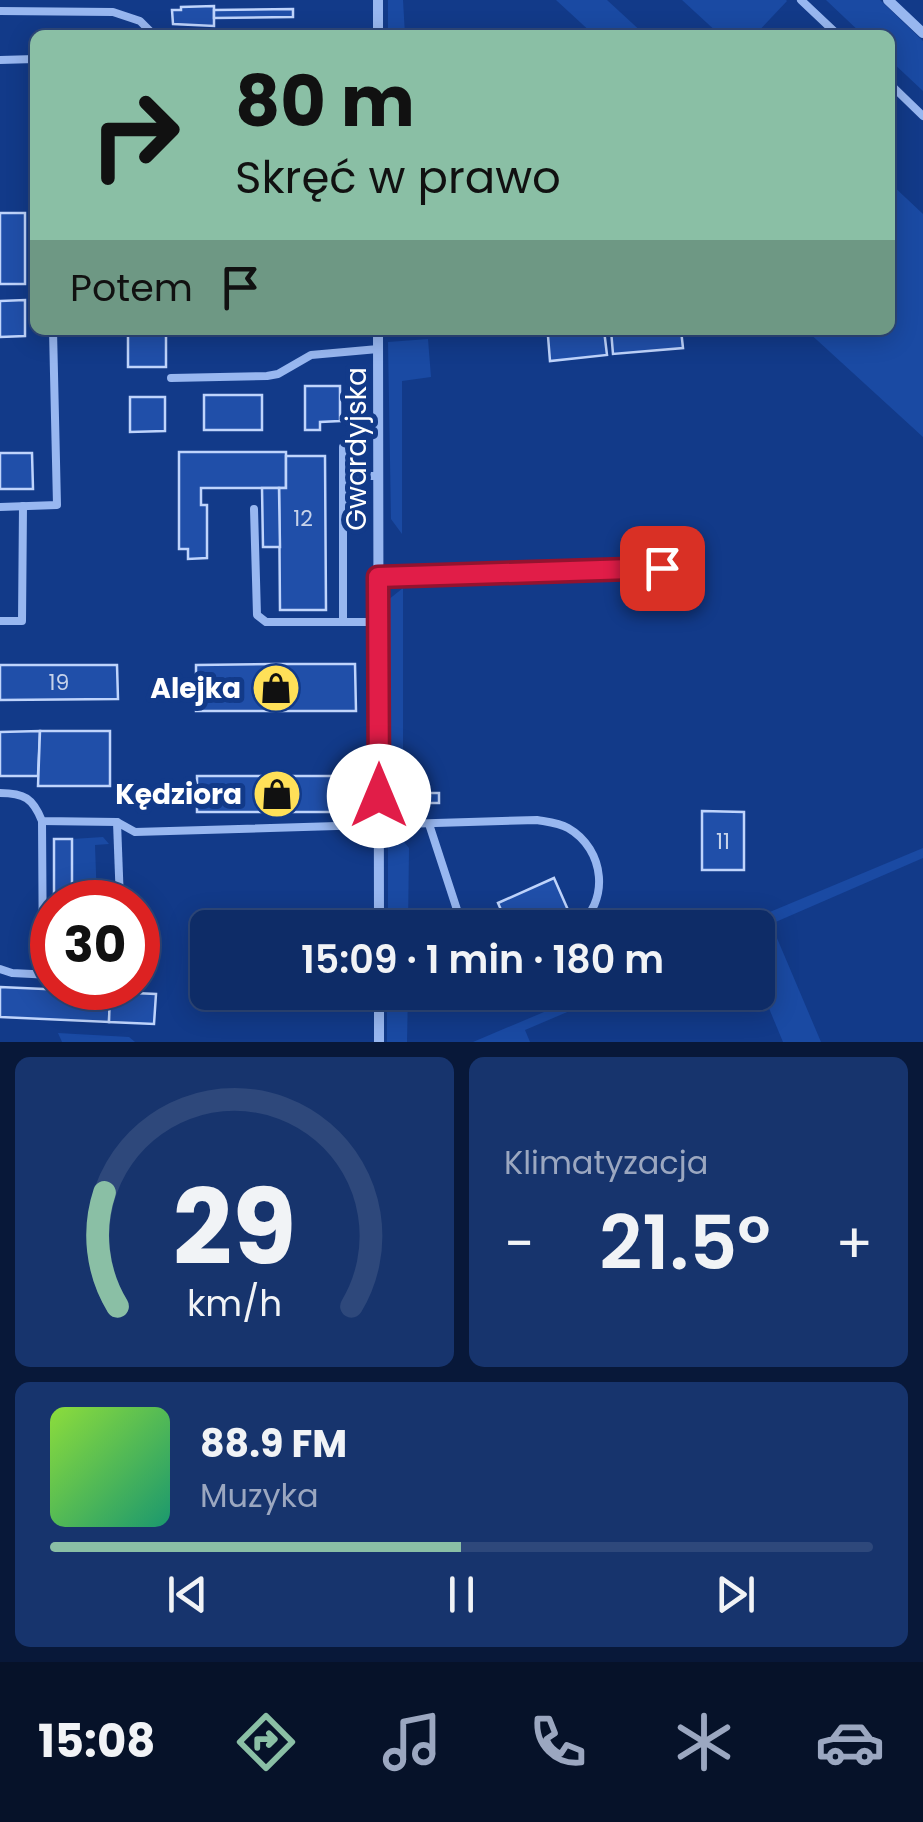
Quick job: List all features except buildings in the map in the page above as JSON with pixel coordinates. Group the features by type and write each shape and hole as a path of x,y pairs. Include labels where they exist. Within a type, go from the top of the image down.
{"street":[{"path":"378,0 378,30"},
{"path":"888,0 923,33"},
{"name":"Gwardyjska","path":"378,335 379,910"},
{"path":"379,1010 379,1042"}],"lane":[{"path":"801,0 833,30"},
{"path":"0,12 113,12 140,21 149,30"},
{"path":"0,60 30,60"},
{"path":"895,89 923,116"},
{"path":"0,507 57,505 53,335"},
{"path":"171,378 267,376 311,355 378,348"},
{"path":"343,447 343,622"},
{"path":"343,476 378,476"},
{"path":"0,620 22,621 23,506"},
{"path":"254,509 256,616 266,622 378,622"},
{"path":"378,577 662,568"},
{"path":"0,792 21,793 36,804 42,821 44,880"},
{"path":"42,821 117,822 136,832 537,820 571,830 592,852 600,877 592,910"},
{"path":"117,822 119,880"},
{"path":"429,824 457,910"},
{"path":"0,969 30,973"}],"shaded area":[{"path":"388,0 403,0 405,30 388,30"},
{"path":"556,0 607,0 640,30 589,30"},
{"path":"682,0 787,1 760,30 715,30"},
{"path":"826,0 880,0 923,41 923,91 895,65 895,30 858,30"},
{"path":"895,188 923,214 923,437 811,335 895,335"},
{"path":"428,339 431,377 402,381 402,534 391,519 388,342"},
{"path":"403,588 403,769 409,769 409,811 398,807 388,790 388,600"},
{"path":"399,836 409,848 408,910 388,910 388,839"},
{"path":"103,837 109,844 95,845 96,880 72,880 72,839"},
{"path":"923,848 923,858 775,922 775,910"},
{"path":"775,933 821,1042 783,1042 770,1010 775,1010"},
{"path":"387,1010 408,1010 407,1042 387,1042"},
{"path":"549,1010 572,1010 525,1030 530,1042 473,1042"},
{"path":"58,1033 129,1037 135,1042 62,1042"}],"place":[{"name":"Alejka","path":"276,688"},
{"name":"Kędziora","path":"277,794"}],"route":[{"path":"379,796 378,577 662,568"}]}
